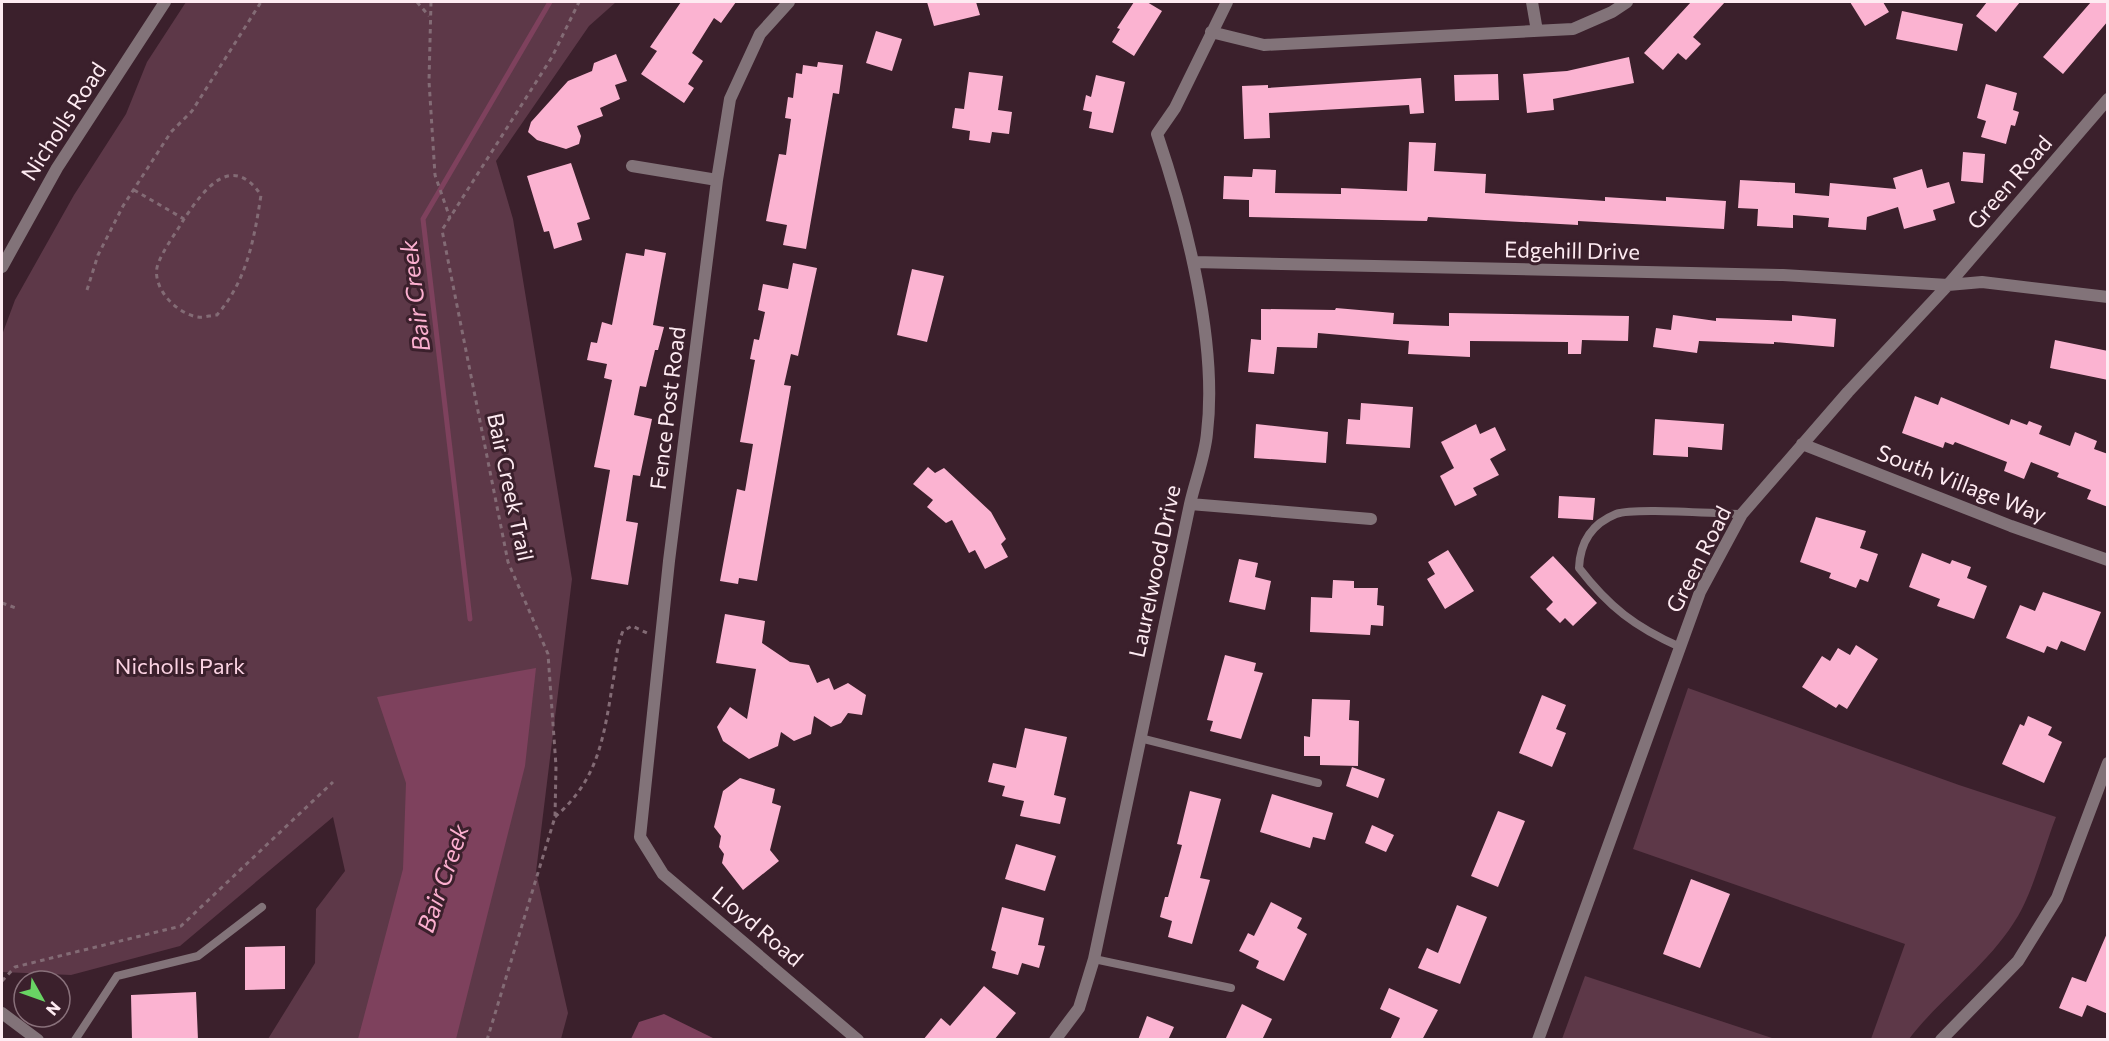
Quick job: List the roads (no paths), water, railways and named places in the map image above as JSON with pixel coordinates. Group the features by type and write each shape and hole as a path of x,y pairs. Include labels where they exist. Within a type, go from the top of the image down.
{"street":[{"name":"Nicholls Road","path":"2,267 57,168 165,2"},
{"name":"Fence Post Road","path":"640,837 671,549 717,180 730,99 760,34 789,2"},
{"path":"1227,2 1211,32 1264,45 1573,29 1612,12 1627,2"},
{"path":"1532,2 1537,31"},
{"name":"Laurelwood Drive","path":"1055,1040 1079,1008 1094,959 1190,504 1208,434 1209,391 1194,262 1157,134 1175,108 1211,32"},
{"name":"Green Road","path":"1538,1040 1700,592 1742,514 1802,444 1948,285 2108,99"},
{"path":"632,166 717,180"},
{"name":"Edgehill Drive","path":"1194,262 1783,275 1948,285 2004,283 2108,297"},
{"name":"South Village Way","path":"1802,444 2011,526 2108,560"},
{"path":"1190,504 1371,519"},
{"path":"1941,1040 2018,960 2057,898 2108,763"},
{"name":"Lloyd Road","path":"640,837 663,873 858,1040"},
{"path":"2,1013 38,1040"}],"lane":[{"path":"1680,647 1631,622 1600,595 1579,568 1580,547 1598,524 1617,513 1742,514"},
{"path":"1140,738 1318,783"},
{"path":"75,1040 117,976 198,956 262,907"},
{"path":"1094,959 1232,988"}],"water":[{"path":"536,668 525,766 456,1039 358,1039 403,869 406,783 377,697"},
{"path":"664,1014 715,1039 631,1039 639,1022"}],"waterway":[{"name":"Bair Creek","path":"470,619 423,219 550,2"}],"park label":[{"name":"Nicholls Park","path":"180,665"}]}
